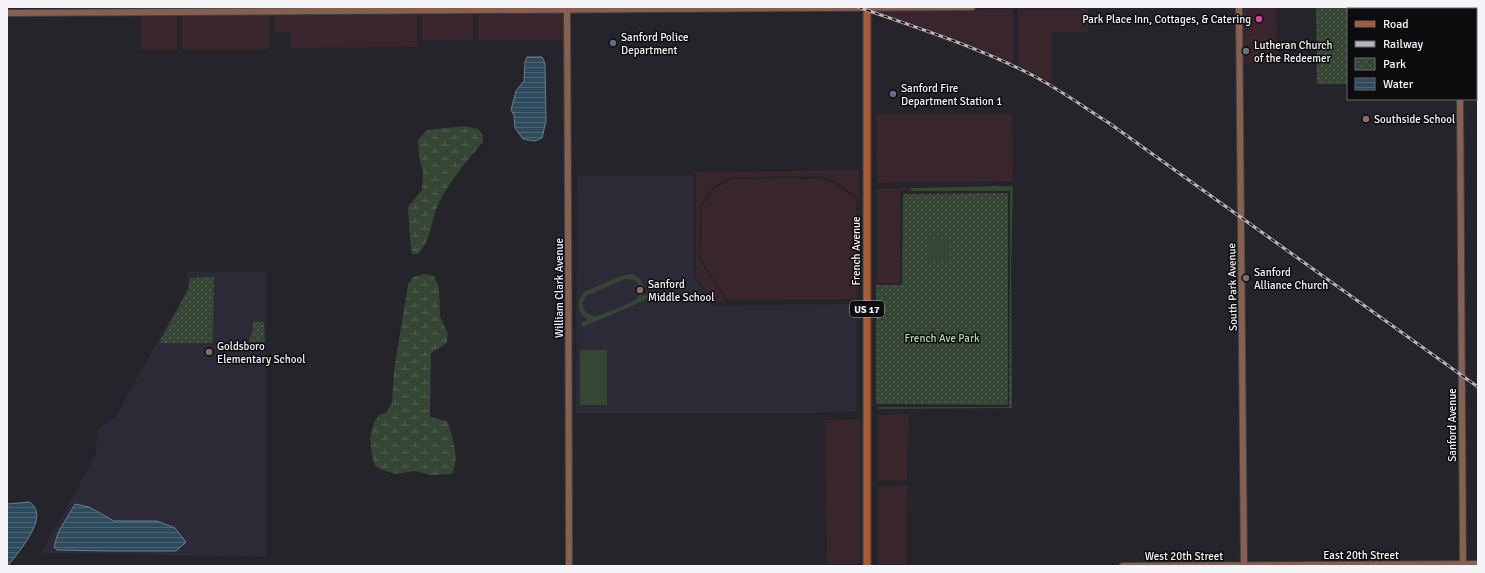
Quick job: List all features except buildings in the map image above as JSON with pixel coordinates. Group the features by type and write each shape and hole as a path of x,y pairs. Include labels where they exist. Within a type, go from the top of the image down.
{"main road":[{"name":"French Avenue","path":"866,7 867,566"}],"street":[{"path":"7,13 972,7"},
{"name":"South Park Avenue","path":"1240,7 1244,566"},
{"name":"William Clark Avenue","path":"567,10 569,267 568,566"},
{"name":"Sanford Avenue","path":"1460,100 1463,565"},
{"name":"East 20th Street","path":"1244,566 1478,564"},
{"name":"West 20th Street","path":"1123,566 1244,566"}],"shaded area":[{"path":"1242,8 1276,8 1277,63 1242,63"},
{"path":"1013,9 1013,67 875,15 875,10"},
{"path":"1018,9 1088,9 1088,32 1052,32 1052,85 1018,70"},
{"path":"422,13 473,13 473,40 422,40"},
{"path":"478,13 564,13 564,40 478,40"},
{"path":"417,14 417,47 291,48 291,32 274,32 274,15"},
{"path":"141,15 177,15 177,49 141,49"},
{"path":"182,15 269,15 269,49 182,49"},
{"path":"876,114 1012,114 1013,181 877,183"},
{"path":"859,170 859,255 858,198 833,180 821,176 731,177 713,187 700,206 699,259 726,302 713,302 696,276 696,176 693,172"},
{"name":"Sanford Middle School","path":"577,176 694,176 694,275 712,305 857,304 857,411 820,413 576,413"},
{"path":"732,179 821,179 832,182 856,199 857,299 727,300 701,259 702,206 714,189"},
{"path":"911,188 911,191 902,191 900,194 900,283 877,283 877,189"},
{"name":"Goldsboro Elementary School","path":"186,272 266,272 266,557 41,553 95,456 98,430 115,417 188,288"},
{"path":"909,414 907,480 878,480 878,415"},
{"path":"860,419 860,564 827,564 825,420"},
{"path":"907,485 906,564 878,564 878,486"}],"green space":[{"path":"1384,7 1347,8 1347,84 1317,84 1316,8"},
{"path":"465,126 478,129 483,135 483,142 448,186 436,209 429,235 423,248 418,254 412,254 408,207 422,190 423,173 419,157 418,140 427,130"},
{"path":"1013,186 1011,269 1010,191 911,191 911,188"},
{"name":"French Ave Park","path":"1008,193 1008,405 876,404 876,285 902,285 903,194"},
{"path":"948,238 949,260 928,260 928,239"},
{"path":"1010,269 1012,408 878,409 878,407 1009,407"},
{"path":"424,274 434,276 439,287 440,316 448,334 447,343 431,353 430,417 447,421 456,454 452,474 430,475 415,471 396,474 382,470 375,466 370,439 374,422 379,415 387,412 392,402 394,370 408,285 413,277"},
{"path":"630,274 640,279 644,288 643,296 651,293 652,297 583,327 581,323 588,320 582,314 579,306 582,295 586,291 621,276","holes":["625,279 634,280 640,289 636,299 623,306 597,316 586,313 582,304 586,296"]},
{"path":"214,277 213,343 159,343 189,288 190,278"},
{"path":"253,322 264,322 265,342 249,342 253,329"},
{"path":"580,350 607,350 607,405 580,405"}],"water":[{"path":"527,57 542,57 545,63 546,121 542,138 535,141 523,139 515,128 514,115 511,110 516,91 524,81 525,62"},
{"path":"29,502 35,508 37,516 35,524 25,543 7,566 7,504"},
{"path":"75,504 89,507 114,521 157,521 175,528 186,542 176,551 57,550 54,547 58,533"}],"railway":[{"path":"858,7 985,53 1026,72 1058,90 1109,123 1478,387"}],"place":[{"name":"Park Place Inn, Cottages, & Catering","path":"1259,19"},
{"name":"Sanford Police Department","path":"613,43"},
{"name":"Lutheran Church of the Redeemer","path":"1246,51"},
{"name":"Sanford Fire Department Station 1","path":"893,94"},
{"name":"Southside School","path":"1366,119"},
{"name":"Sanford Alliance Church","path":"1246,278"},
{"name":"Sanford Middle School","path":"640,290"},
{"name":"Goldsboro Elementary School","path":"209,352"}]}
